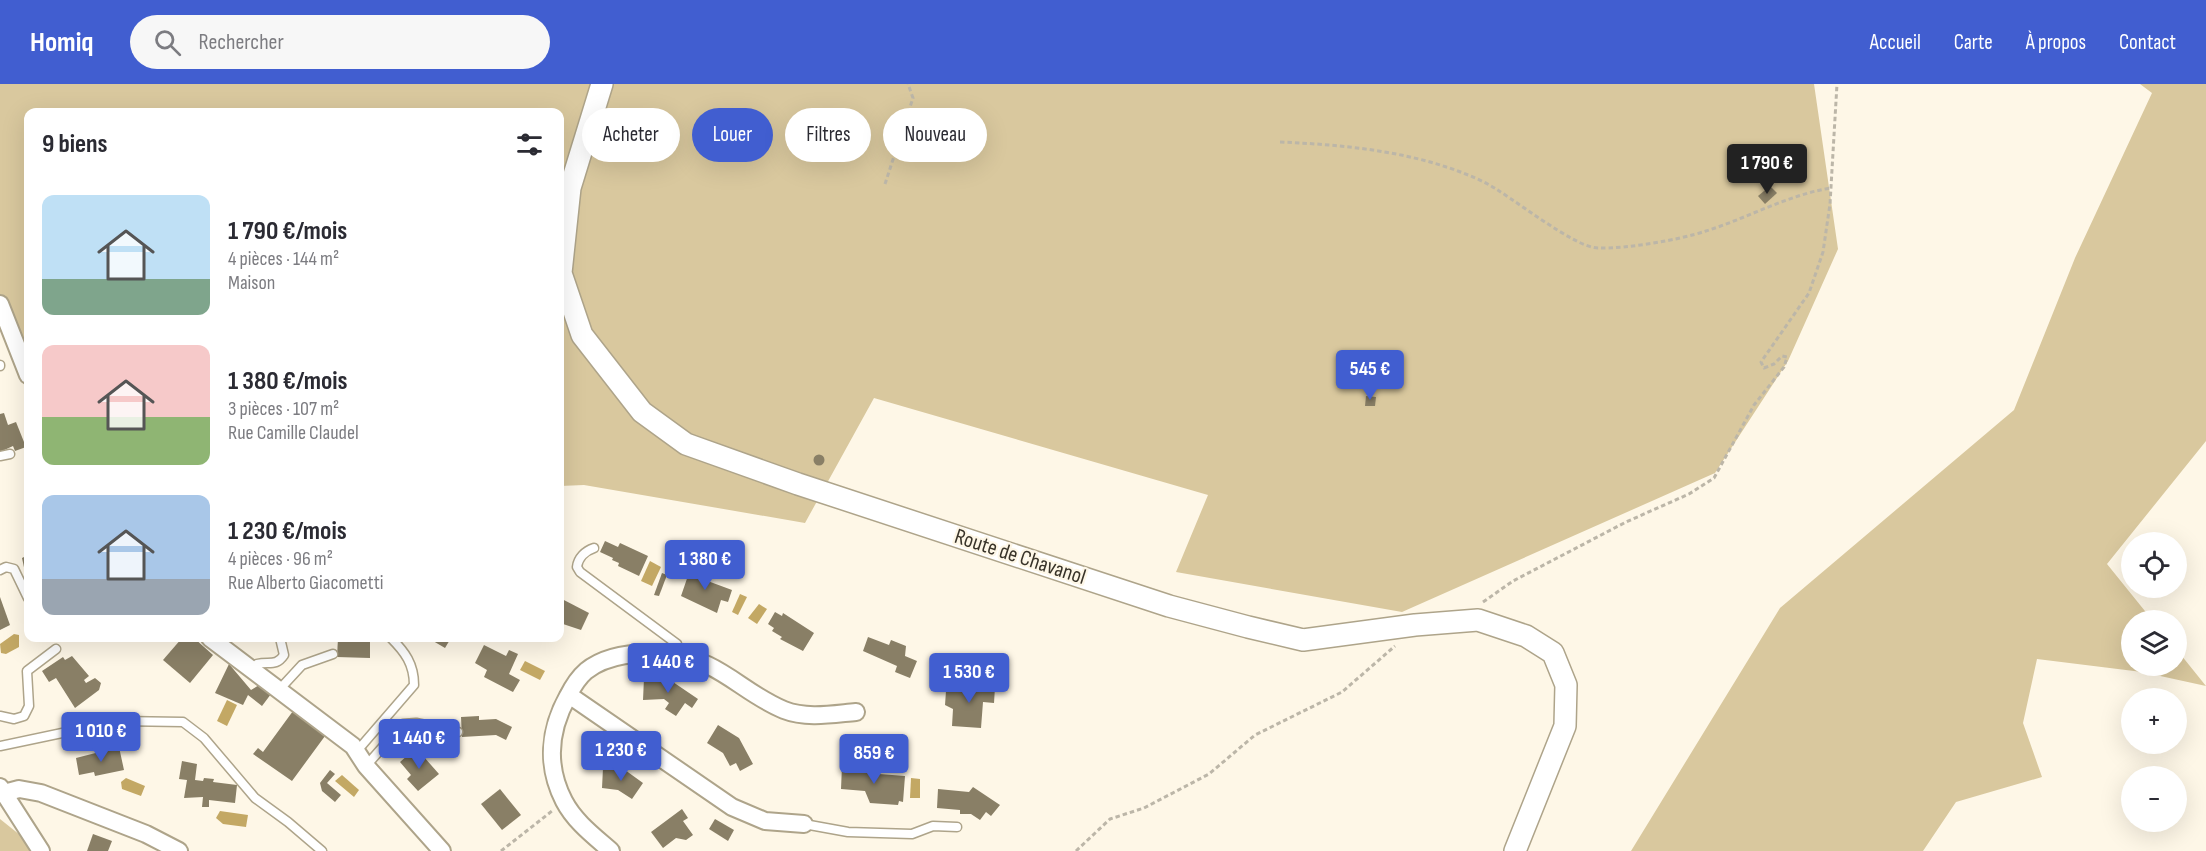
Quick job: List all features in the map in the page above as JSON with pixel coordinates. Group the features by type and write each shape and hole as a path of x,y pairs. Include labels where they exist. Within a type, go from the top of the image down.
{"street":[{"name":"Route de Chavanol","path":"564,245 570,188 602,84"},
{"name":"Route de Chavanol","path":"564,282 582,335 642,412 686,444 798,484 1158,602 1303,640 1415,625 1478,620 1526,636 1553,653 1566,685 1565,726 1515,851"},
{"path":"0,304 24,365"},
{"path":"215,642 357,752 366,766 442,851"},
{"path":"610,851 581,824 564,801 555,778 551,755 553,733 569,694 586,671 611,659 651,653 680,656 707,663 786,711 827,715 856,712"},
{"path":"569,694 732,807 765,821 804,824"},
{"path":"40,851 2,790 28,789 146,834 179,851"}],"lane":[{"path":"0,456 10,454"},
{"path":"594,548 585,552 580,558 578,567 580,572 677,644 680,656"},
{"path":"0,570 6,567 14,569 24,590"},
{"path":"251,671 257,664 276,663 281,660 284,655 282,642"},
{"path":"357,752 414,685 414,672 409,660 395,642"},
{"path":"0,716 14,719 24,716 29,706 27,671 56,649"},
{"path":"278,692 302,665 333,654"},
{"path":"0,746 118,721 183,722 204,738 255,798 322,851"},
{"path":"366,766 404,724 416,723 458,732"},
{"path":"804,824 848,832 902,833 918,832 933,826 957,827"}],"path":[{"path":"885,184 913,98 908,84"},
{"path":"1458,622 1514,581 1626,522 1689,494 1714,478 1754,405 1784,367 1787,357 1782,356 1764,368 1761,362 1809,293 1826,240 1837,84"},
{"path":"1280,142 1356,147 1428,160 1486,183 1546,222 1595,249 1630,246 1705,232 1808,192 1831,188"},
{"path":"1076,851 1110,819 1144,808 1209,774 1255,735 1342,692 1395,646 1415,625"},
{"path":"501,851 564,801"}],"shaded area":[{"path":"0,84 1814,84 1838,249 1788,361 1715,473 1402,612 1176,572 1208,495 874,398 805,523 584,485 564,486 564,108 24,108 24,363 0,315"},
{"path":"2140,84 2206,84 2206,441 2133,532 2121,532 2121,547 2107,564 2121,581 2121,598 2134,598 2144,610 2121,610 2121,669 2037,659 2023,723 2042,777 1956,802 1923,851 1631,851 1780,608 2014,410 2075,258 2152,93"},
{"path":"650,561 661,567 652,586 641,581"},
{"path":"740,594 747,597 738,615 732,612"},
{"path":"759,604 767,609 757,624 748,618"},
{"path":"14,634 19,635 19,647 6,654 1,653 0,644"},
{"path":"525,661 545,671 540,680 520,670"},
{"path":"2187,662 2206,686 2160,676 2187,676"},
{"path":"227,700 237,705 227,726 217,721"},
{"path":"342,775 359,790 354,797 335,781"},
{"path":"126,778 145,786 141,796 122,789 121,782"},
{"path":"911,778 920,779 920,798 910,798"},
{"path":"220,811 248,815 246,827 223,824 216,818"},
{"path":"0,819 40,851 0,851"}],"building":[{"path":"1770,186 1777,193 1765,204 1758,196"},
{"path":"1366,396 1376,397 1375,406 1365,406"},
{"path":"4,413 8,425 16,422 24,448 15,451 13,446 0,452 0,414"},
{"path":"819,454 825,460 819,466 813,460"},
{"path":"605,541 618,547 620,543 648,556 639,576 618,566 619,563 612,560 613,558 600,552"},
{"path":"679,546 696,553 690,567 673,560"},
{"path":"691,567 708,573 705,580 732,590 728,602 721,600 717,613 681,596"},
{"path":"662,573 667,575 659,596 654,595"},
{"path":"0,597 10,625 0,630"},
{"path":"564,600 589,613 581,630 564,624"},
{"path":"775,612 782,616 783,613 814,633 803,651 780,639 782,637 772,631 774,628 768,624"},
{"path":"868,637 889,645 891,640 906,646 905,656 917,661 910,678 895,672 897,666 863,651"},
{"path":"179,642 198,642 213,655 190,683 163,660"},
{"path":"338,642 370,642 370,658 337,657"},
{"path":"435,642 449,642 445,648"},
{"path":"484,645 506,656 509,650 518,654 509,674 520,680 513,692 484,677 487,670 475,663"},
{"path":"72,656 89,676 84,680 86,683 95,678 101,683 99,690 75,708 56,678 49,682 42,671 63,657 65,660"},
{"path":"229,664 251,690 259,685 271,694 262,706 248,695 243,705 215,693"},
{"path":"644,678 670,680 698,699 692,708 685,703 676,716 665,709 669,703 664,699 643,700"},
{"path":"963,682 995,687 994,703 983,702 981,728 952,726 953,709 945,705 946,691 963,692"},
{"path":"293,711 325,736 292,781 253,754 258,748 263,752"},
{"path":"479,716 479,720 496,719 512,727 506,740 496,735 462,737 461,717"},
{"path":"718,725 739,738 753,764 740,771 736,763 730,766 723,753 707,743"},
{"path":"119,747 124,770 95,776 94,772 79,775 76,758"},
{"path":"416,748 439,774 418,791 407,779 411,775 400,762"},
{"path":"182,761 197,764 195,780 214,779 213,782 237,785 235,803 209,800 209,807 202,807 203,797 184,798 187,780 179,779"},
{"path":"842,766 879,768 879,774 905,776 903,802 899,801 898,805 870,803 865,791 841,789"},
{"path":"603,768 625,770 643,783 632,799 618,790 602,788"},
{"path":"330,770 335,774 327,783 341,795 335,802 322,791 320,783"},
{"path":"973,787 1000,805 991,816 986,812 980,820 971,814 960,814 960,810 937,808 938,789 969,792"},
{"path":"500,789 521,815 502,830 481,804"},
{"path":"682,809 688,818 683,821 693,835 686,840 676,838 663,848 651,832"},
{"path":"715,819 734,830 728,841 709,829"},
{"path":"93,834 112,841 108,851 87,851"}]}
